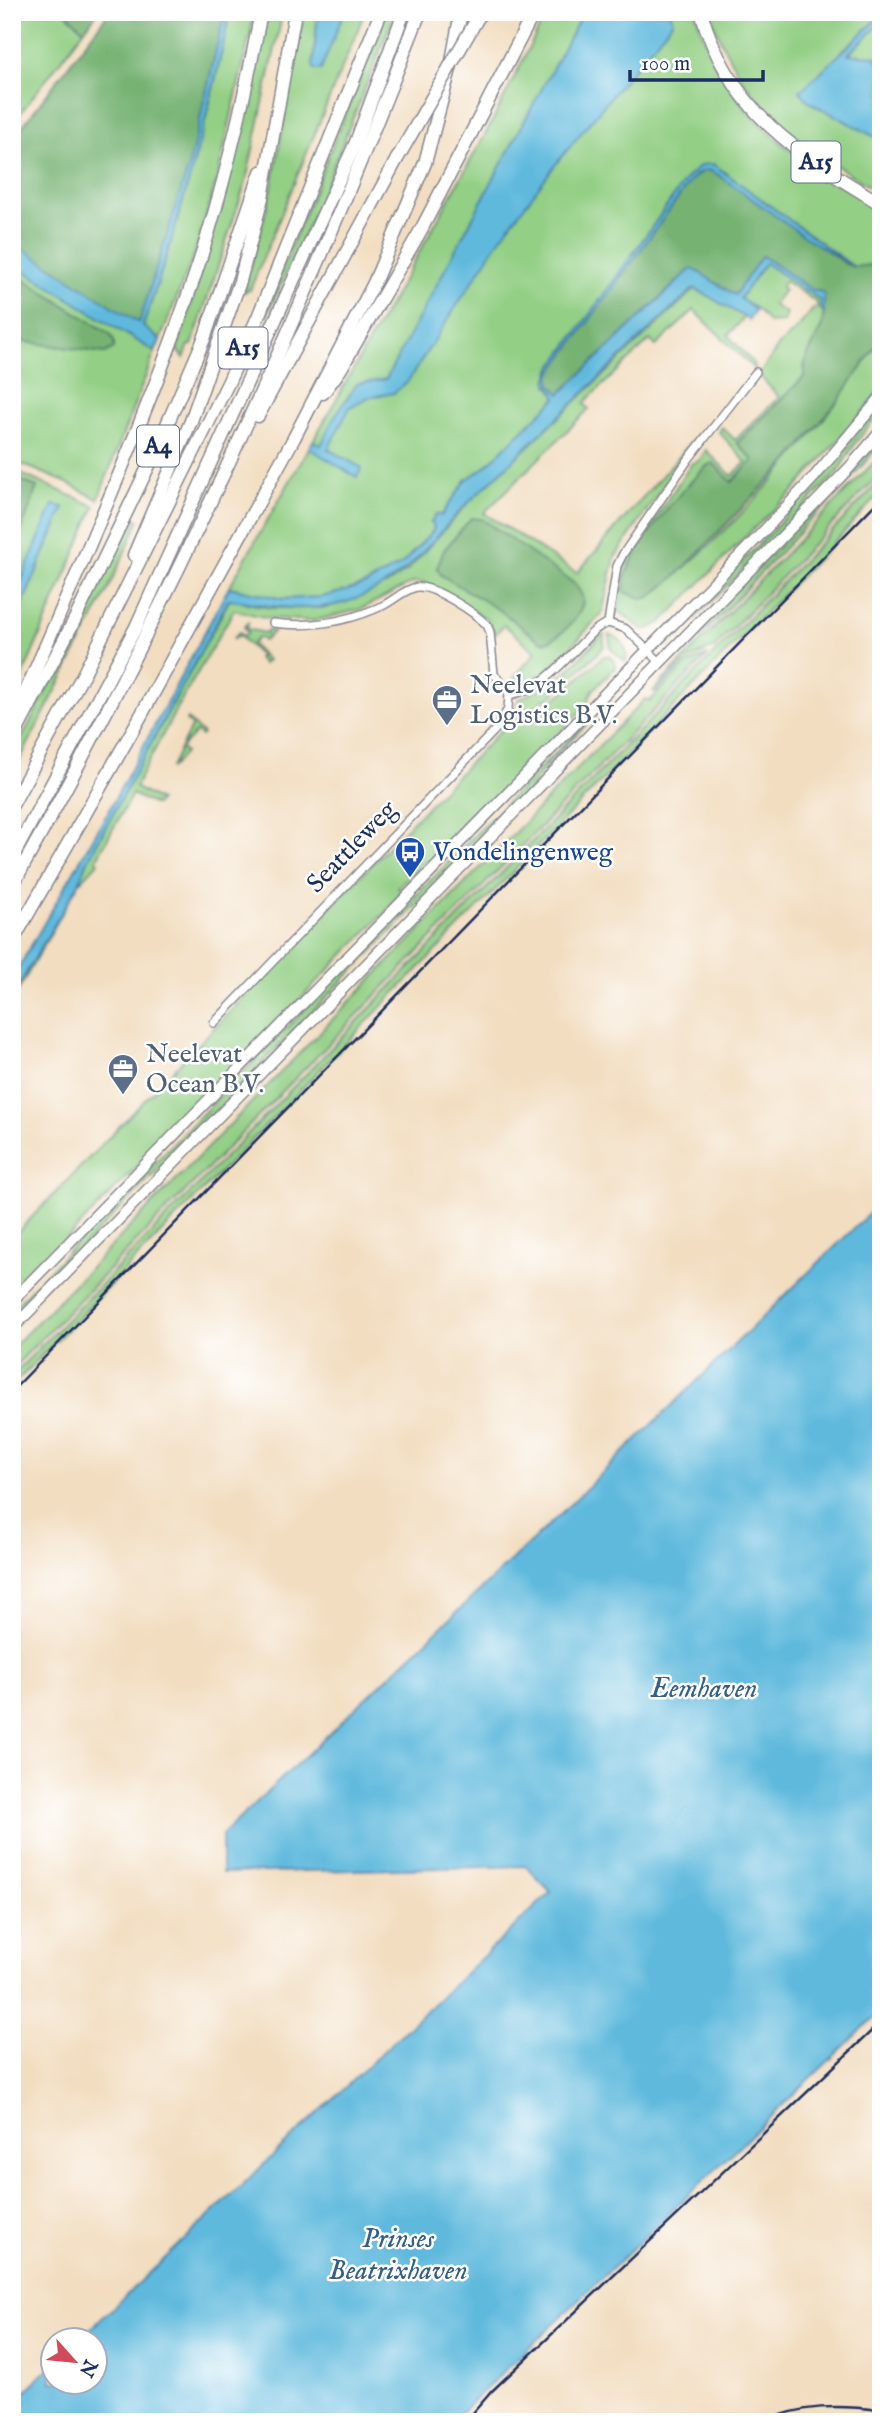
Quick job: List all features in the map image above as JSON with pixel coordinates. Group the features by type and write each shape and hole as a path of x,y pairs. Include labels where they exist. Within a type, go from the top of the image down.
{"highway":[{"path":"12,723 146,406 195,274 236,130 261,12"},
{"name":"A4","path":"83,675 165,485 218,348 240,281 262,198 295,12"},
{"name":"A15","path":"12,805 83,675 228,383 325,154 381,12"},
{"name":"A15","path":"12,858 142,615 356,142 404,12"},
{"name":"A15","path":"12,886 56,809 147,634 228,468 348,190 420,12"},
{"path":"12,942 138,721 298,430 374,283 425,163 452,61 461,12"},
{"name":"A15","path":"228,468 266,403 397,159 481,12"},
{"path":"298,430 340,370 421,230 474,133 534,12"},
{"name":"A15","path":"703,18 723,67 757,113 786,142 881,204"},
{"name":"A4","path":"12,740 75,619 158,445 204,339 272,138"}],"main road":[{"path":"12,1301 648,650 815,476 881,397"},
{"path":"12,1329 850,467 881,430"}],"street":[{"path":"608,623 617,566 623,554 688,460 756,372"},
{"path":"273,623 316,626 363,614 412,588 433,589 487,625 494,674 509,695 528,690 548,676 595,629 608,623 626,629 660,662"},
{"name":"Seattleweg","path":"214,1023 496,729 506,714 509,695"}],"green space":[{"path":"12,12 65,12 84,30 15,120 12,118"},
{"path":"65,12 98,12 84,30"},
{"path":"109,12 225,12 189,166 139,324 12,242 12,140"},
{"path":"230,12 255,12 217,179 195,252 160,340 143,327 192,171"},
{"path":"266,12 283,12 246,181 192,345 189,345 184,358 177,350 195,290"},
{"path":"304,12 318,12 313,65 320,70 344,12 365,12 250,290 244,292 271,191"},
{"path":"387,12 396,12 318,204 265,320 281,271"},
{"path":"547,12 695,12 709,49 726,81 745,107 791,150 881,209 881,264 854,267 713,164 701,166 687,178 552,367 548,386 558,397 484,468 467,479 441,516 437,514 431,522 434,524 433,531 402,564 366,584 322,597 282,599 229,587 309,448 357,477 361,469 313,441 491,124"},
{"path":"710,12 881,12 881,16 842,51 809,102 881,140 881,194 800,139 756,98 722,45"},
{"path":"881,23 881,68 875,56 848,55"},
{"path":"705,170 714,172 846,264 854,267 881,264 881,338 839,400 790,459 675,577 650,597 643,599 624,592 625,578 642,543 684,489 708,465 713,463 732,482 753,460 737,443 804,377 805,361 822,326 824,311 818,290 812,290 762,256 735,295 697,271 687,272 560,394 550,384 554,369 691,180"},
{"path":"764,262 820,300 824,312 822,326 805,361 804,377 737,443 753,460 732,482 713,463 698,475 670,506 642,543 625,578 624,592 650,597 715,540 804,444 881,338 881,388 793,492 662,622 649,629 642,629 618,610 622,568 692,463 699,461 706,450 732,476 746,462 719,432 722,427 735,440 779,397 759,375 780,344 814,308 818,308 816,302 785,281 781,288 784,290 773,305 786,313 784,322 769,323 757,309 740,299"},
{"path":"12,263 155,352 98,499 12,460 12,340 105,353 110,334 12,272"},
{"path":"12,272 110,334 114,348 105,353 12,340"},
{"path":"695,289 745,317 728,335 753,363 755,370 694,310 656,346 650,340 584,403 589,409 484,513 577,573 700,432 615,557 602,613 560,659 530,682 511,686 509,684 536,652 504,625 495,634 487,619 425,582 414,582 361,609 313,621 269,618 234,610 135,787 159,801 155,805 132,794 96,860 99,862 79,883 88,860 230,599 269,608 326,608 388,584 409,569 468,503"},
{"path":"881,402 881,411 856,442 837,473 670,644 659,646 774,529 838,458"},
{"path":"881,440 881,444 860,468 699,638 706,622"},
{"path":"881,455 881,473 714,648 685,661 653,691"},
{"path":"12,470 95,506 12,701 12,629 64,507 53,505 12,602 12,562 15,555 12,552 12,531 18,536 37,487 12,477"},
{"path":"12,477 37,487 19,537 12,531"},
{"path":"881,480 881,492 843,533 12,1386 12,1376"},
{"path":"133,517 139,520 108,590 12,775 12,757"},
{"path":"471,518 482,519 575,584 583,599 582,605 575,619 557,636 546,642 540,641 502,612 441,575 437,568 444,550"},
{"path":"248,623 247,629 266,633 267,630 274,631 264,641 259,637 252,644 267,660 263,664 258,658 260,656 239,635 233,639 239,632 244,636 248,633 244,627"},
{"path":"604,634 602,649 547,700 545,698 530,711 517,706 518,700 566,673"},
{"path":"609,635 624,644 626,662 611,649"},
{"path":"708,655 12,1369 12,1348 645,699 650,701 685,665"},
{"path":"604,656 609,656 615,662 615,668 593,690 585,707 453,843 427,863 425,861 398,887 402,891 388,909 12,1295 12,1238 498,733 516,718 532,720"},
{"path":"603,704 605,706 549,762 532,787 12,1319 12,1309"},
{"path":"187,719 203,734 201,736 196,732 181,748 185,753 170,769 192,725"},
{"path":"79,883 12,1002 12,997"}],"water":[{"path":"225,12 230,12 202,132 181,210 143,326 160,340 155,352 12,263 12,242 139,323 189,166"},
{"path":"318,12 344,12 321,70 315,70 313,65"},
{"path":"583,12 670,12 673,21 559,160 502,236 408,381 394,393 369,397 350,407 328,449 362,468 357,477 309,448 313,441 321,445 335,416 357,384 386,379"},
{"path":"881,16 881,23 848,54 875,56 881,68 881,140 809,102 800,91"},
{"path":"713,164 854,267 805,237 714,172 701,172 691,180 554,369 550,376 551,384 560,394 692,268 735,295 762,256 812,290 822,292 824,312 821,310 820,300 765,263 740,298 755,310 749,320 696,289 692,290 471,500 404,571 388,582 371,593 320,608 290,608 229,599 88,860 79,883 12,997 12,979 108,812 229,587 282,599 322,597 366,584 402,564 433,531 434,525 431,523 436,514 441,516 467,479 484,468 557,397 547,381 552,367 687,178 701,165"},
{"path":"53,505 64,507 12,629 12,602"},
{"path":"881,1202 881,2011 451,2422 12,2422 12,2404 38,2379 38,2396 108,2396 108,2326 94,2326 551,1892 526,1866 222,1873 222,1835 554,1520"}],"waterway":[{"path":"12,118 15,120 12,124"}],"railway":[{"path":"12,1391 881,498"},
{"path":"465,2422 492,2391 881,2022"},
{"path":"763,2422 792,2412 821,2407 881,2410"}],"place":[{"name":"Neelevat Logistics B.V.","path":"447,727"},
{"name":"Vondelingenweg","path":"410,879"},
{"name":"Neelevat Ocean B.V.","path":"123,1096"}],"water label":[{"name":"Eemhaven","path":"704,1689"},
{"name":"Prinses Beatrixhaven","path":"398,2255"}]}
